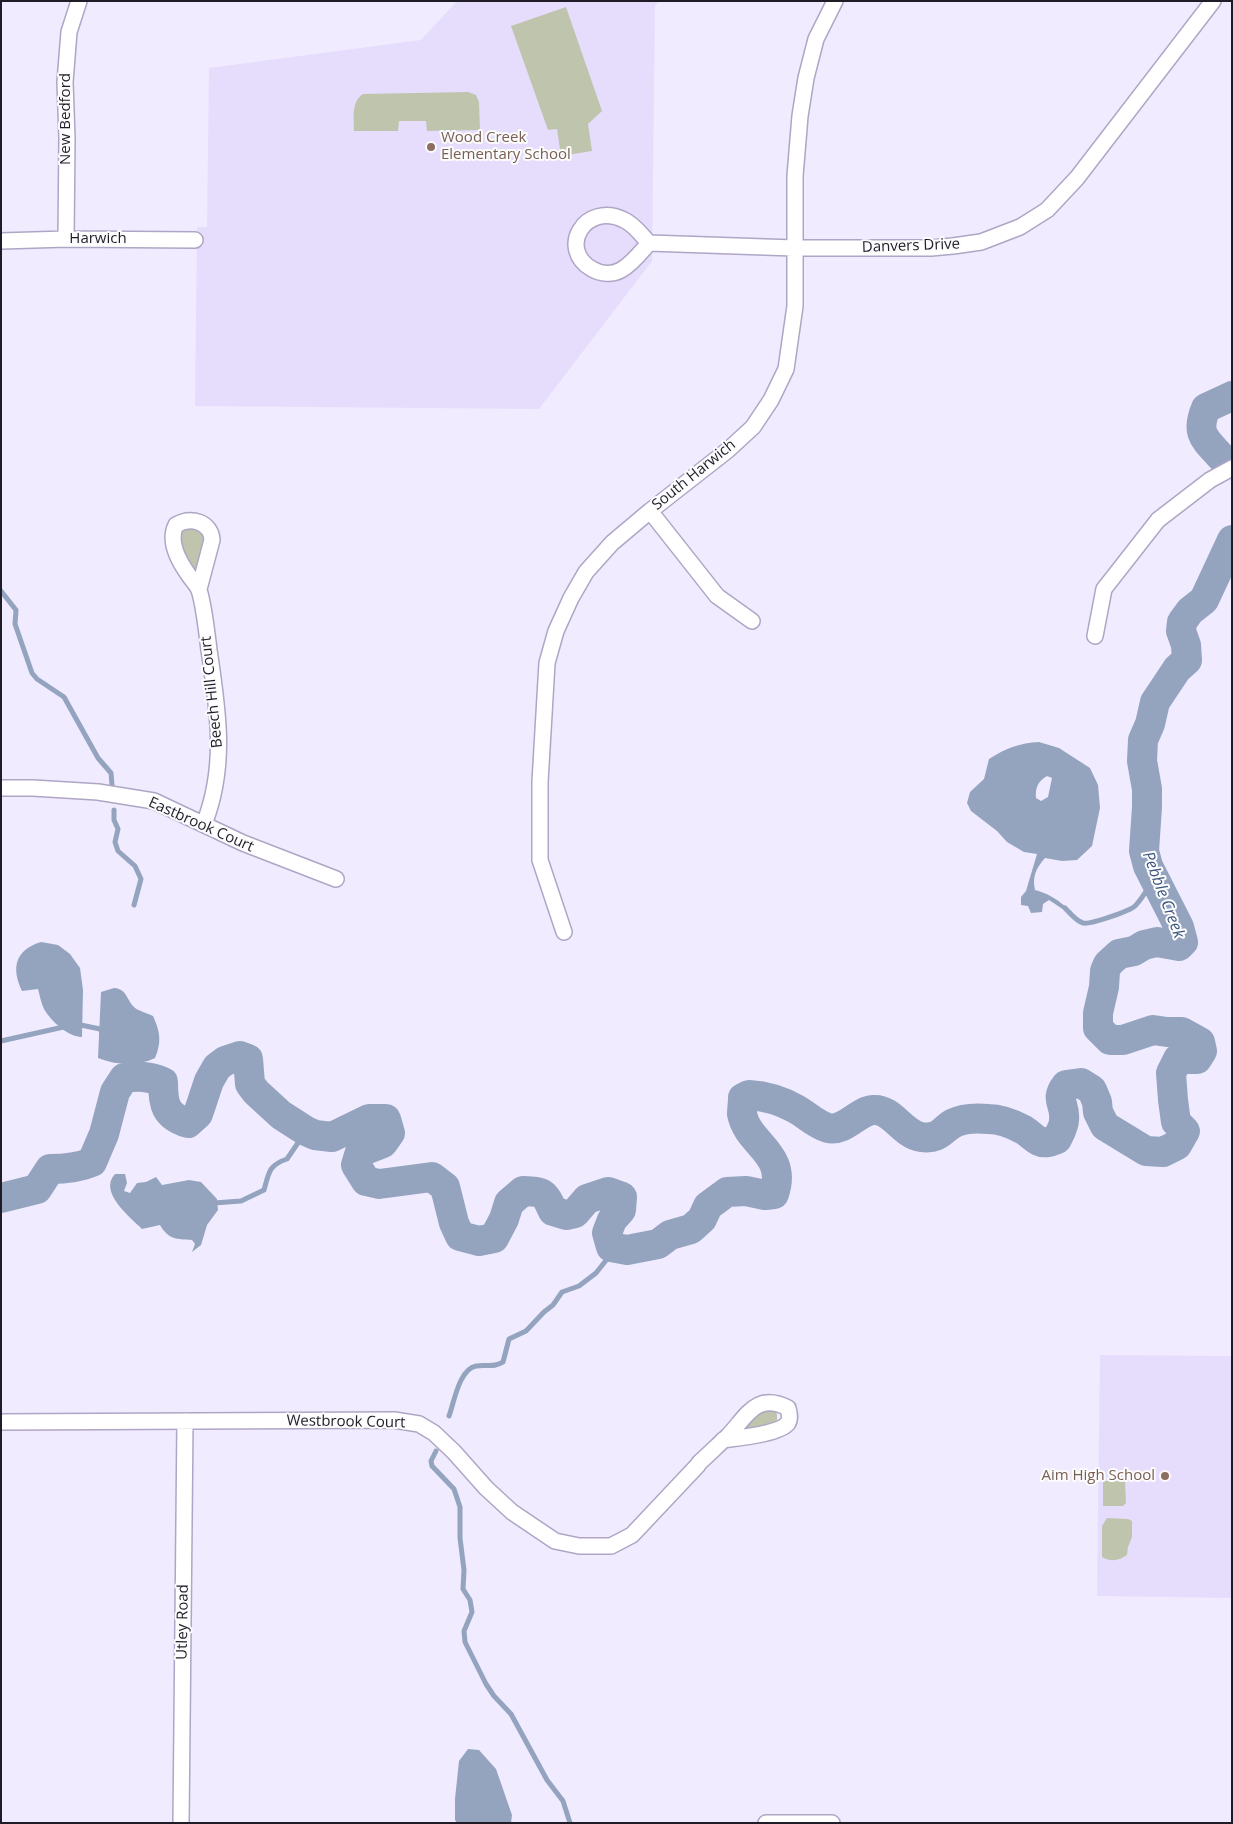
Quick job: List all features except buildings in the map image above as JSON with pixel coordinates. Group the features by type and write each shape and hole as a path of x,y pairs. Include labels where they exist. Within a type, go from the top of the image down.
{"street":[{"name":"New Bedford","path":"66,239 67,138 65,82 69,32 79,1"},
{"name":"South Harwich","path":"564,932 540,860 540,782 547,663 556,631 570,598 586,572 612,543 728,450 753,427 771,400 786,369 795,306 795,176 800,116 806,78 816,39 835,1"},
{"name":"Danvers Drive","path":"649,243 794,248 953,246 981,242 1020,227 1047,210 1077,178 1213,1"},
{"path":"608,215 625,220 649,243 621,270 610,274 598,273 586,266 577,252 577,237 582,225 593,217 608,215"},
{"name":"Harwich","path":"1,240 195,240"},
{"path":"1094,636 1104,589 1158,520 1210,480 1232,468"},
{"path":"650,511 717,596 752,621"},
{"name":"Beech Hill Court","path":"198,589 216,699 219,754 214,796 204,824"},
{"name":"Eastbrook Court","path":"1,788 98,792 154,801 260,851 336,879"},
{"name":"Westbrook Court","path":"1,1422 394,1420 419,1424 434,1433 486,1488 512,1512 555,1541 579,1546 611,1546 632,1535 723,1440"},
{"name":"Utley Road","path":"181,1823 185,1421"},
{"path":"766,1823 832,1823"}],"shaded area":[{"name":"Wood Creek Elementary School","path":"457,1 659,1 655,6 652,261 539,409 195,406 197,227 207,227 209,68 421,40"},
{"name":"Aim High School","path":"1100,1355 1232,1356 1232,1598 1097,1596"}],"green space":[{"path":"566,7 602,111 588,124 592,151 561,156 557,129 548,130 511,26"},
{"path":"468,92 476,95 479,102 480,130 427,131 426,121 399,121 398,131 354,131 355,106 359,97 363,94"},
{"path":"196,526 207,538 197,570 190,569 177,536 181,530"},
{"path":"761,1409 774,1410 777,1414 777,1420 773,1424 740,1432"},
{"path":"1125,1480 1126,1503 1123,1506 1103,1506 1103,1481"},
{"path":"1107,1518 1128,1519 1132,1521 1132,1537 1127,1555 1118,1560 1108,1560 1102,1557 1102,1526"}],"water":[{"path":"1039,742 1059,748 1090,768 1098,785 1100,808 1092,846 1077,860 1062,861 1045,858 1039,865 1036,873 1034,881 1035,890 1047,894 1058,901 1065,906 1064,910 1049,900 1043,904 1042,912 1031,913 1028,906 1021,905 1021,897 1026,891 1037,854 1024,852 1007,842 997,831 971,811 967,803 970,792 984,779 989,759 1013,747","holes":["1047,776 1052,778 1048,797 1041,801 1036,798 1039,783"]},
{"path":"41,942 58,945 70,954 80,968 83,990 82,1037 66,1031 47,1014 38,989 22,991 17,975 16,967 18,961 21,955 32,945"},
{"path":"114,988 124,992 131,1004 136,1008 153,1016 159,1037 159,1047 155,1058 141,1063 126,1064 98,1058 101,992"},
{"path":"115,1174 125,1174 127,1183 124,1191 130,1193 137,1183 146,1182 156,1177 162,1185 189,1180 201,1182 217,1199 218,1210 207,1225 201,1245 192,1252 195,1244 192,1240 173,1238 160,1225 142,1229 124,1211 113,1196 110,1188"},
{"path":"468,1749 479,1750 496,1769 512,1815 511,1823 457,1823 455,1820 459,1761"}],"waterway":[{"name":"Pebble Creek","path":"1222,458 1207,441 1201,424 1206,408 1232,396"},
{"name":"Pebble Creek","path":"1,1198 37,1189 50,1169 71,1168 92,1162 104,1134 115,1092 124,1078 144,1077 163,1082 165,1103 170,1113 174,1117 188,1123 198,1114 209,1081 217,1067 225,1061 240,1056 248,1059 250,1084 256,1092 281,1115 315,1135 332,1137 369,1119 386,1119 390,1133 383,1143 360,1152 356,1165 366,1181 379,1184 432,1177 445,1187 454,1223 460,1236 479,1241 494,1238 504,1219 509,1203 523,1191 542,1194 553,1211 566,1215 575,1213 587,1199 608,1192 622,1197 621,1210 612,1220 607,1233 611,1247 627,1250 658,1244 670,1235 691,1229 702,1219 708,1206 727,1192 746,1191 765,1195 774,1194 777,1180 776,1169 766,1150 746,1125 742,1114 743,1098 749,1095 767,1097 784,1103 828,1128 840,1127 867,1111 880,1110 914,1135 921,1137 927,1138 937,1135 950,1125 962,1120 984,1119 998,1120 1011,1124 1024,1130 1037,1140 1046,1142 1057,1139 1063,1127 1064,1115 1061,1098 1063,1090 1066,1085 1081,1083 1092,1090 1097,1102 1098,1112 1105,1126 1146,1151 1163,1152 1177,1145 1185,1131 1176,1122 1171,1073 1178,1059 1197,1059 1202,1051 1200,1042 1182,1032 1153,1030 1123,1040 1110,1040 1098,1028 1098,1013 1104,987 1105,971 1108,964 1119,954 1134,951 1144,945 1157,942 1179,946 1183,942 1179,927 1148,866 1144,851 1147,789 1142,761 1143,740 1150,724 1155,702 1177,669 1187,660 1186,645 1181,631 1182,622 1190,611 1204,600 1232,540"},
{"path":"1,591 16,610 15,624 32,673 37,679 64,697 98,758 111,773 112,785"},
{"path":"114,810 114,820 118,829 115,842 118,851 135,866 141,879 134,905"},
{"path":"1065,908 1083,923 1109,917 1135,906 1154,878"},
{"path":"76,1024 100,1029 102,1033"},
{"path":"1,1041 68,1026"},
{"path":"130,1059 134,1062 138,1076"},
{"path":"214,1203 241,1201 264,1190 267,1178 273,1167 287,1159 306,1131"},
{"path":"449,1416 458,1387 465,1373 470,1368 476,1366 500,1364 503,1362 509,1339 526,1331 553,1305 562,1292 579,1286 596,1273 615,1249"},
{"path":"436,1451 431,1461 432,1466 454,1489 460,1507 460,1538 464,1570 463,1589 470,1600 472,1612 464,1631 465,1642 486,1684 494,1696 511,1714 547,1780 563,1801 570,1823"}],"place":[{"name":"Wood Creek Elementary School","path":"431,147"},
{"name":"Aim High School","path":"1165,1476"}]}
